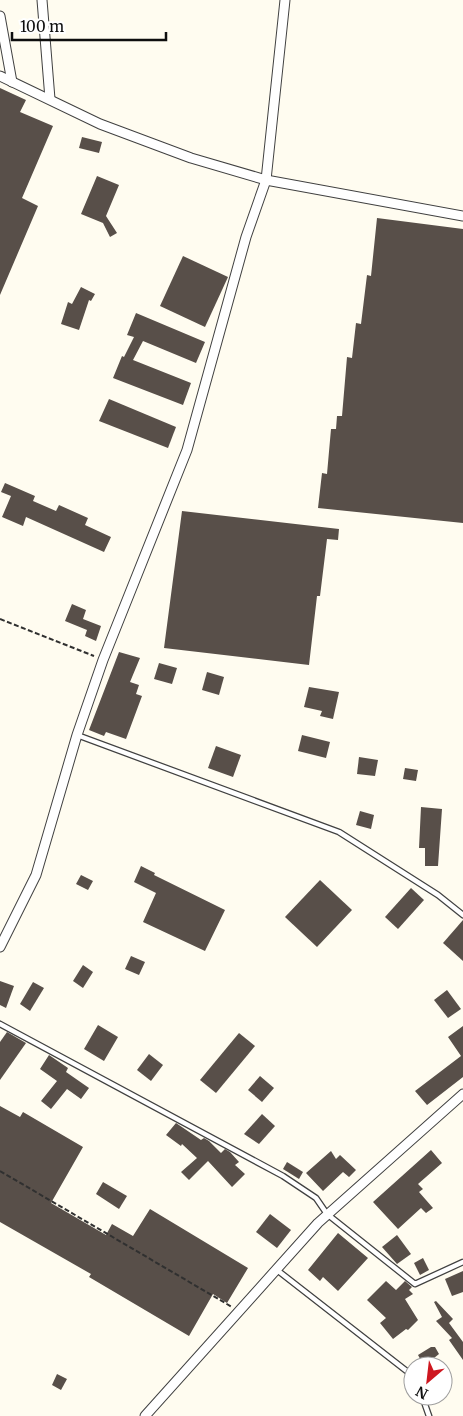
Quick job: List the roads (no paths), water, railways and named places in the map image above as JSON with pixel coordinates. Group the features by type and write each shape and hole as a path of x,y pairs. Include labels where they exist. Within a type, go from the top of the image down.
{"street":[{"path":"42,0 50,99"},
{"path":"0,947 36,875 77,735 103,660 188,450 246,237 266,180 285,0"},
{"path":"0,16 12,82"},
{"path":"0,76 100,124 191,158 266,180 463,216"},
{"path":"145,1416 327,1214 463,1094"}],"lane":[{"path":"77,735 339,832 438,895 463,914"},
{"path":"0,1024 284,1176 316,1198 327,1214 415,1284 463,1262"},
{"path":"277,1270 403,1368"}]}
